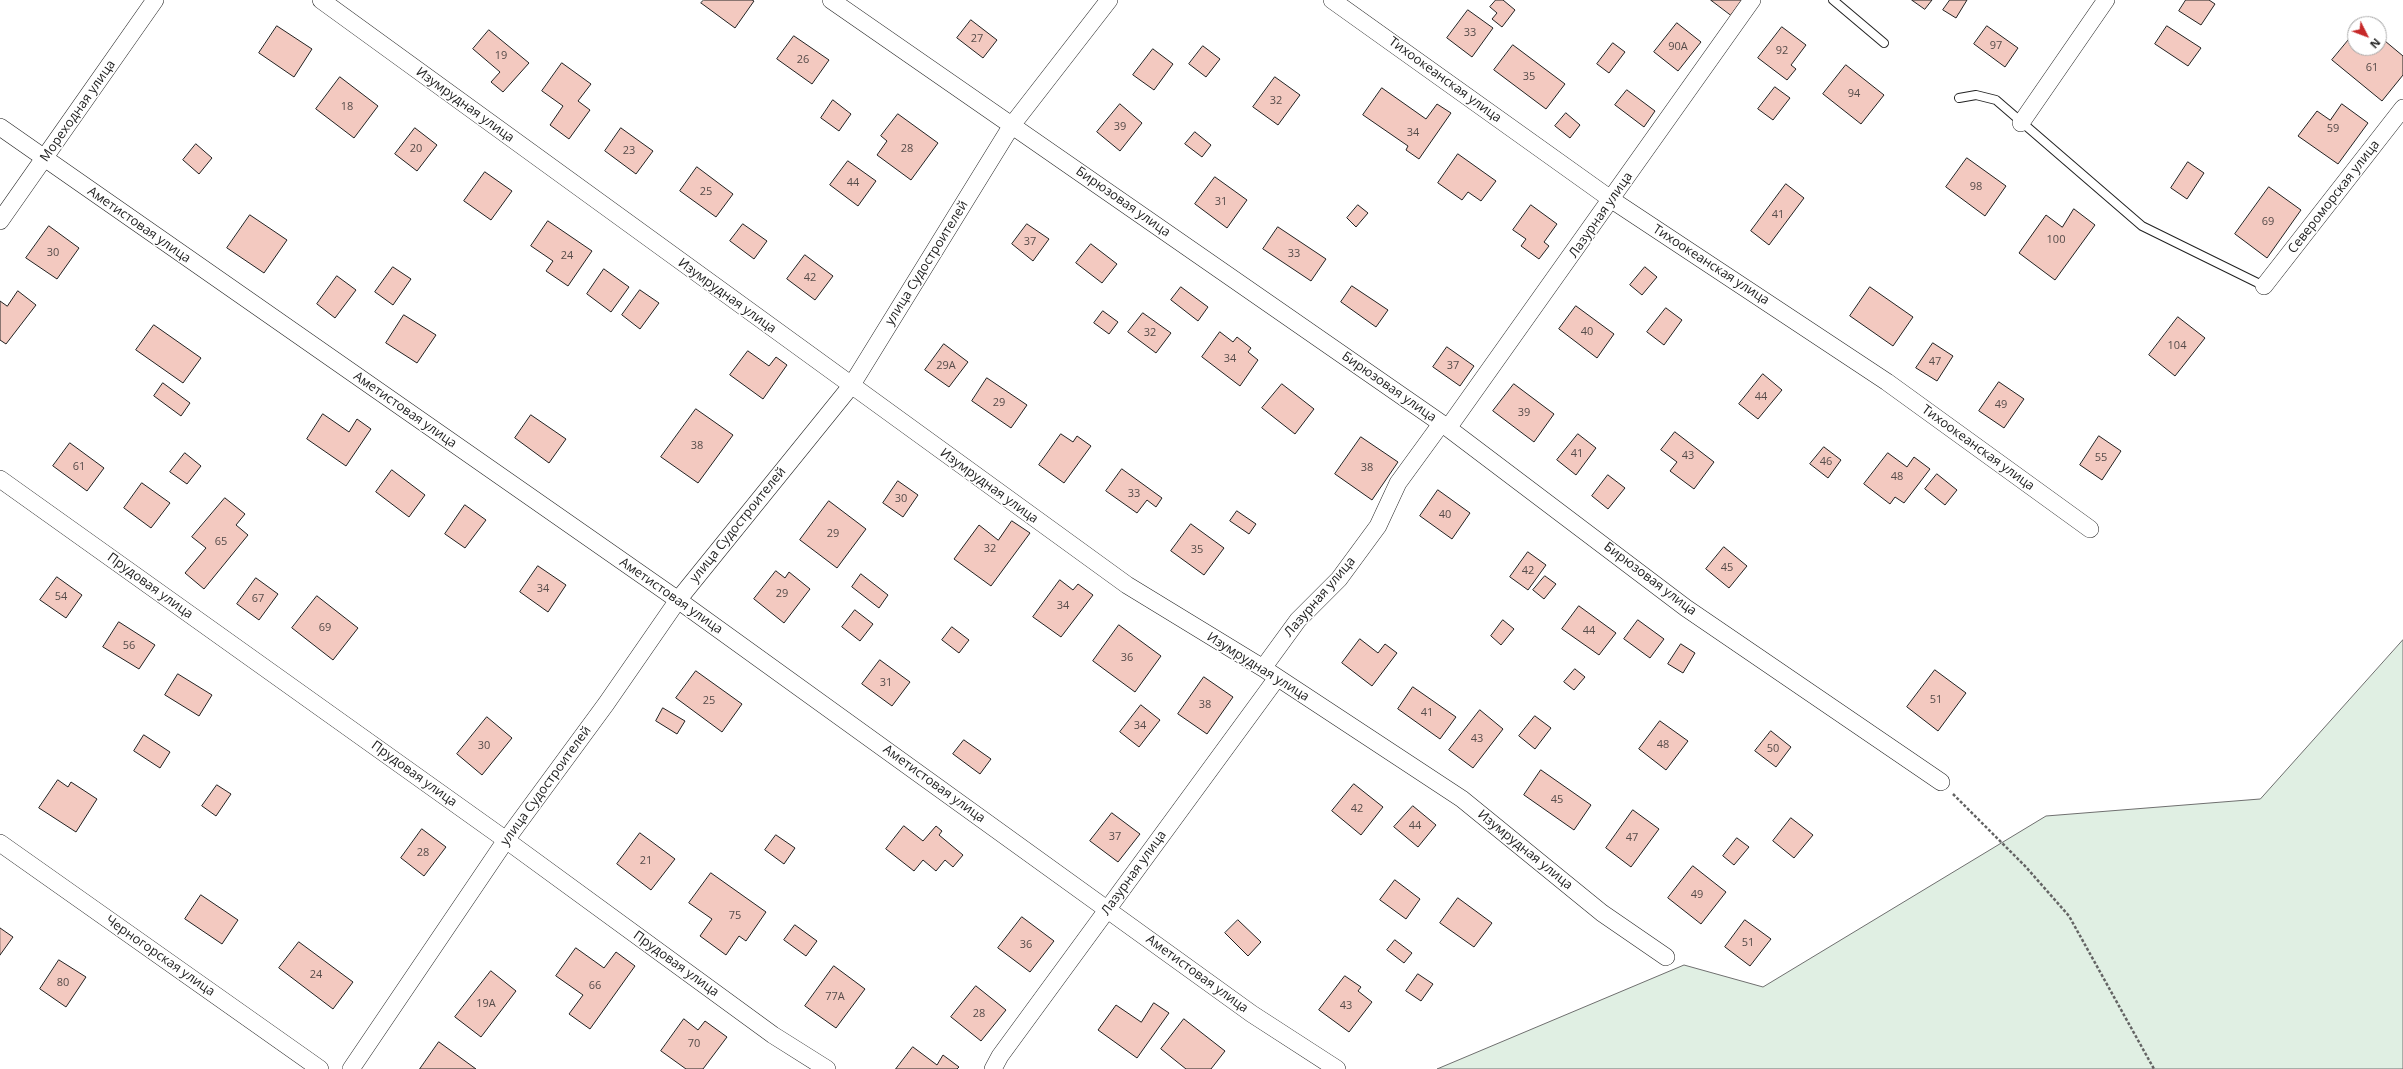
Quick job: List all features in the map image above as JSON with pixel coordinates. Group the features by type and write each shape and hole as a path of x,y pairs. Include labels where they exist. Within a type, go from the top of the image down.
{"street":[{"name":"Мореходная улица","path":"0,221 155,0"},
{"name":"Изумрудная улица","path":"321,0 1127,585 1263,668 1462,799 1602,913 1666,957"},
{"name":"Бирюзовая улица","path":"831,0 1444,426 1686,608 1941,782"},
{"name":"улица Судостроителей","path":"351,1069 506,840 606,704 678,600 851,386 1012,125 1109,0"},
{"name":"Тихоокеанская улица","path":"1332,0 1612,200 1887,382 2090,529"},
{"name":"Лазурная улица","path":"1263,668 1298,620 1343,573 1378,526 1398,483 1444,426 1612,200 1752,0"},
{"path":"2021,123 2106,0"},
{"name":"Североморская улица","path":"2264,286 2403,108"},
{"name":"Аметистовая улица","path":"0,127 44,160 678,600 1252,1014 1337,1069"},
{"name":"Прудовая улица","path":"0,479 506,840 773,1035 827,1069"},
{"name":"Лазурная улица","path":"993,1069 1000,1056 1277,678"},
{"name":"Черногорская улица","path":"0,843 320,1069"}],"lane":[{"path":"1833,0 1884,43"},
{"path":"1959,98 1976,95 1996,100 2142,226 2264,286"}],"path":[{"path":"1941,782 2026,867 2069,916 2154,1069"}],"green space":[{"path":"2403,640 2403,1069 1437,1069 1684,965 1763,987 2046,816 2260,799"}],"building":[{"path":"704,0 754,1 735,28 701,3"},
{"path":"1496,0 1503,0 1515,10 1502,27 1492,19 1497,13 1490,7"},
{"path":"1711,0 1742,0 1731,15"},
{"path":"1912,0 1932,0 1925,9"},
{"path":"1950,0 1967,0 1956,18 1943,10"},
{"path":"2186,0 2209,0 2215,4 2201,25 2179,11"},
{"path":"1468,10 1493,28 1472,57 1447,38"},
{"path":"971,20 997,40 983,58 957,38"},
{"path":"1677,23 1701,42 1678,71 1654,52"},
{"path":"277,26 312,49 294,77 259,53"},
{"path":"1987,26 2018,48 2005,67 1974,44"},
{"path":"2167,26 2201,48 2188,66 2155,44"},
{"path":"1782,27 1806,45 1791,65 1796,69 1787,80 1758,58"},
{"path":"489,30 529,63 503,92 491,82 500,72 473,49"},
{"path":"794,36 829,60 812,84 777,59"},
{"path":"2347,42 2347,56 2387,56 2387,43 2403,56 2403,75 2382,101 2332,60"},
{"path":"1613,43 1625,52 1609,73 1597,64"},
{"path":"1513,45 1565,84 1546,109 1494,70"},
{"path":"1203,46 1220,59 1206,77 1189,64"},
{"path":"1153,49 1173,64 1154,90 1133,75"},
{"path":"562,63 591,84 578,101 590,110 569,139 550,125 563,106 542,91"},
{"path":"1846,65 1884,95 1861,124 1823,94"},
{"path":"340,77 378,106 354,138 316,109"},
{"path":"1275,77 1300,95 1278,125 1253,107"},
{"path":"1775,87 1790,98 1773,120 1758,109"},
{"path":"1382,88 1426,119 1437,104 1451,113 1419,159 1406,150 1408,146 1363,115"},
{"path":"1627,90 1655,111 1644,127 1615,105"},
{"path":"833,100 851,114 839,131 821,118"},
{"path":"1120,104 1142,123 1120,151 1097,132"},
{"path":"2342,104 2368,123 2338,164 2298,136 2317,111 2330,120"},
{"path":"1566,113 1580,125 1570,138 1555,126"},
{"path":"898,114 938,143 911,180 877,155 887,141 881,136"},
{"path":"415,128 437,145 417,171 395,154"},
{"path":"621,128 653,151 636,174 605,151"},
{"path":"1195,132 1211,145 1202,157 1185,144"},
{"path":"196,144 212,158 199,174 183,160"},
{"path":"1458,154 1496,181 1481,201 1468,192 1462,200 1438,183"},
{"path":"1967,158 2006,186 1985,216 1946,187"},
{"path":"848,161 876,181 858,206 830,185"},
{"path":"2188,162 2204,173 2187,199 2171,188"},
{"path":"697,167 733,194 716,217 680,191"},
{"path":"485,172 512,191 491,220 464,201"},
{"path":"1215,177 1247,200 1227,228 1195,204"},
{"path":"1786,184 1804,198 1769,245 1751,231"},
{"path":"2269,187 2301,210 2267,258 2235,234"},
{"path":"1358,205 1368,213 1356,227 1347,218"},
{"path":"1531,205 1557,224 1544,242 1549,246 1539,259 1521,246 1526,239 1513,230"},
{"path":"2074,209 2095,225 2055,280 2019,253 2046,215 2062,227"},
{"path":"250,215 287,240 264,273 227,248"},
{"path":"548,221 592,251 568,286 546,271 553,261 531,246"},
{"path":"743,224 767,241 754,259 730,241"},
{"path":"1027,224 1049,239 1033,261 1012,244"},
{"path":"49,226 79,248 57,279 26,258"},
{"path":"1278,227 1326,259 1311,281 1263,249"},
{"path":"1091,244 1117,264 1102,283 1076,263"},
{"path":"805,255 833,276 815,300 787,279"},
{"path":"393,267 411,279 393,305 375,292"},
{"path":"1645,267 1657,277 1642,295 1630,285"},
{"path":"604,269 629,287 611,312 587,294"},
{"path":"337,276 356,290 335,318 317,304"},
{"path":"1352,286 1388,310 1376,327 1341,302"},
{"path":"1181,287 1208,307 1198,321 1171,300"},
{"path":"1870,287 1913,317 1893,346 1850,316"},
{"path":"640,290 659,303 640,329 622,315"},
{"path":"18,291 36,305 6,344 0,340 0,301 7,306"},
{"path":"1576,306 1614,334 1597,358 1559,329"},
{"path":"1666,308 1682,320 1664,345 1647,332"},
{"path":"1103,311 1118,322 1109,334 1094,323"},
{"path":"1143,313 1171,333 1156,353 1128,332"},
{"path":"404,315 436,335 417,363 386,343"},
{"path":"2178,317 2205,338 2175,376 2149,355"},
{"path":"154,325 201,358 183,383 136,350"},
{"path":"1220,332 1233,342 1237,337 1251,348 1248,352 1258,360 1240,386 1202,357"},
{"path":"1933,343 1953,356 1937,381 1916,368"},
{"path":"944,344 968,362 949,387 925,370"},
{"path":"1447,347 1474,366 1460,386 1433,367"},
{"path":"748,351 769,366 776,357 787,365 763,399 730,375"},
{"path":"1763,374 1782,390 1758,419 1739,404"},
{"path":"987,378 1027,405 1011,428 972,401"},
{"path":"1999,382 2024,399 2004,428 1979,411"},
{"path":"163,383 190,403 181,416 154,396"},
{"path":"1282,384 1314,409 1295,434 1262,408"},
{"path":"1514,384 1554,414 1534,442 1493,411"},
{"path":"696,409 733,435 698,483 661,457"},
{"path":"323,414 349,432 357,419 371,429 346,466 307,439"},
{"path":"531,415 566,439 549,463 515,438"},
{"path":"1675,432 1714,462 1694,489 1670,471 1677,462 1661,450"},
{"path":"1061,434 1073,442 1077,436 1091,446 1064,483 1039,465"},
{"path":"1578,434 1596,448 1576,475 1557,460"},
{"path":"2099,436 2121,451 2102,480 2080,465"},
{"path":"1361,437 1398,462 1372,500 1335,474"},
{"path":"70,443 104,468 87,491 53,466"},
{"path":"1824,447 1841,460 1828,478 1810,464"},
{"path":"185,453 201,466 187,484 170,472"},
{"path":"1888,453 1907,467 1914,457 1930,469 1904,503 1895,497 1890,504 1864,484"},
{"path":"1122,469 1162,498 1156,507 1147,500 1137,513 1106,491"},
{"path":"392,470 425,495 409,517 376,492"},
{"path":"1937,474 1957,490 1945,505 1925,489"},
{"path":"1608,475 1625,488 1608,509 1592,496"},
{"path":"898,481 918,495 903,517 883,503"},
{"path":"142,483 170,503 151,528 124,508"},
{"path":"1438,490 1470,513 1452,539 1420,516"},
{"path":"225,498 245,514 236,525 248,535 204,589 185,573 206,548 192,537"},
{"path":"829,501 866,529 837,568 800,540"},
{"path":"465,505 486,520 465,548 445,534"},
{"path":"1237,511 1256,524 1249,534 1230,521"},
{"path":"1012,521 1030,533 991,586 954,559 979,525 998,540"},
{"path":"1191,524 1224,548 1204,575 1171,551"},
{"path":"1724,547 1747,566 1729,588 1706,569"},
{"path":"1528,552 1546,565 1528,590 1510,577"},
{"path":"538,566 566,585 548,612 520,592"},
{"path":"776,571 785,578 789,572 810,589 784,623 754,599"},
{"path":"861,574 888,595 879,608 852,587"},
{"path":"1545,576 1556,584 1544,599 1533,590"},
{"path":"57,577 82,595 66,618 40,600"},
{"path":"256,578 278,594 259,620 237,604"},
{"path":"1060,580 1073,590 1078,584 1093,595 1061,637 1033,617"},
{"path":"317,596 358,628 333,660 292,628"},
{"path":"1579,606 1616,633 1599,655 1562,629"},
{"path":"855,610 873,624 860,641 842,627"},
{"path":"1503,620 1514,629 1501,645 1491,636"},
{"path":"1638,620 1664,639 1650,658 1624,639"},
{"path":"119,622 155,645 139,669 103,647"},
{"path":"1119,625 1161,656 1135,692 1093,661"},
{"path":"952,627 969,640 959,653 942,640"},
{"path":"1360,639 1378,653 1385,644 1397,653 1372,686 1342,663"},
{"path":"1681,644 1695,653 1683,673 1668,664"},
{"path":"880,660 910,682 892,706 862,684"},
{"path":"1575,669 1585,677 1574,690 1564,682"},
{"path":"1935,670 1966,693 1938,731 1907,707"},
{"path":"696,671 742,704 722,732 676,698"},
{"path":"178,674 212,695 199,716 165,695"},
{"path":"1204,677 1233,697 1207,734 1178,714"},
{"path":"1413,687 1456,717 1440,739 1398,709"},
{"path":"1141,705 1160,720 1139,747 1120,732"},
{"path":"663,708 685,721 677,734 656,721"},
{"path":"1480,710 1503,729 1473,768 1449,750"},
{"path":"1535,716 1551,728 1535,749 1519,736"},
{"path":"487,717 512,738 482,775 457,754"},
{"path":"1660,721 1688,741 1666,770 1639,749"},
{"path":"1771,731 1791,747 1776,767 1755,751"},
{"path":"144,735 170,752 160,768 134,751"},
{"path":"964,740 991,759 980,774 953,754"},
{"path":"1541,770 1591,805 1574,830 1524,795"},
{"path":"58,780 68,787 71,782 97,799 76,832 39,808"},
{"path":"1354,784 1383,807 1361,835 1332,811"},
{"path":"217,785 231,794 216,816 202,806"},
{"path":"1413,806 1436,825 1418,847 1394,827"},
{"path":"1633,810 1659,829 1631,867 1606,848"},
{"path":"1112,813 1140,834 1118,862 1090,841"},
{"path":"1791,818 1813,835 1794,858 1773,841"},
{"path":"904,826 923,841 936,826 942,831 939,835 963,855 953,867 945,860 936,871 923,860 914,871 886,849"},
{"path":"422,829 446,847 424,876 401,858"},
{"path":"640,833 675,859 651,890 617,864"},
{"path":"776,835 795,848 784,864 765,850"},
{"path":"1737,838 1749,847 1734,865 1723,856"},
{"path":"1693,866 1726,892 1701,924 1668,898"},
{"path":"711,873 766,912 746,941 739,936 726,955 700,936 712,919 689,903"},
{"path":"1395,880 1420,899 1406,919 1380,900"},
{"path":"201,895 238,920 222,944 185,919"},
{"path":"1458,898 1492,923 1474,947 1440,923"},
{"path":"1022,917 1054,941 1030,972 998,948"},
{"path":"1238,920 1261,942 1248,956 1225,933"},
{"path":"1745,920 1771,939 1750,966 1725,947"},
{"path":"795,925 817,941 806,956 784,940"},
{"path":"0,928 13,937 0,955"},
{"path":"1395,940 1412,953 1404,963 1387,950"},
{"path":"299,942 353,982 333,1009 279,968"},
{"path":"576,948 604,968 616,952 635,966 590,1029 569,1014 583,995 556,976"},
{"path":"59,960 86,977 66,1007 40,989"},
{"path":"834,966 865,989 836,1028 805,1006"},
{"path":"491,971 516,991 481,1037 455,1017"},
{"path":"1418,974 1433,984 1421,1001 1406,991"},
{"path":"1345,976 1361,987 1358,991 1372,1002 1349,1032 1319,1010"},
{"path":"976,986 1006,1010 981,1041 951,1017"},
{"path":"1154,1003 1169,1013 1137,1058 1098,1030 1116,1005 1141,1022"},
{"path":"684,1019 698,1030 705,1021 727,1037 703,1069 686,1069 661,1051"},
{"path":"1184,1019 1225,1051 1211,1069 1186,1069 1161,1049"},
{"path":"439,1042 476,1069 420,1069"},
{"path":"913,1047 937,1065 943,1055 959,1067 957,1069 896,1069"}]}
